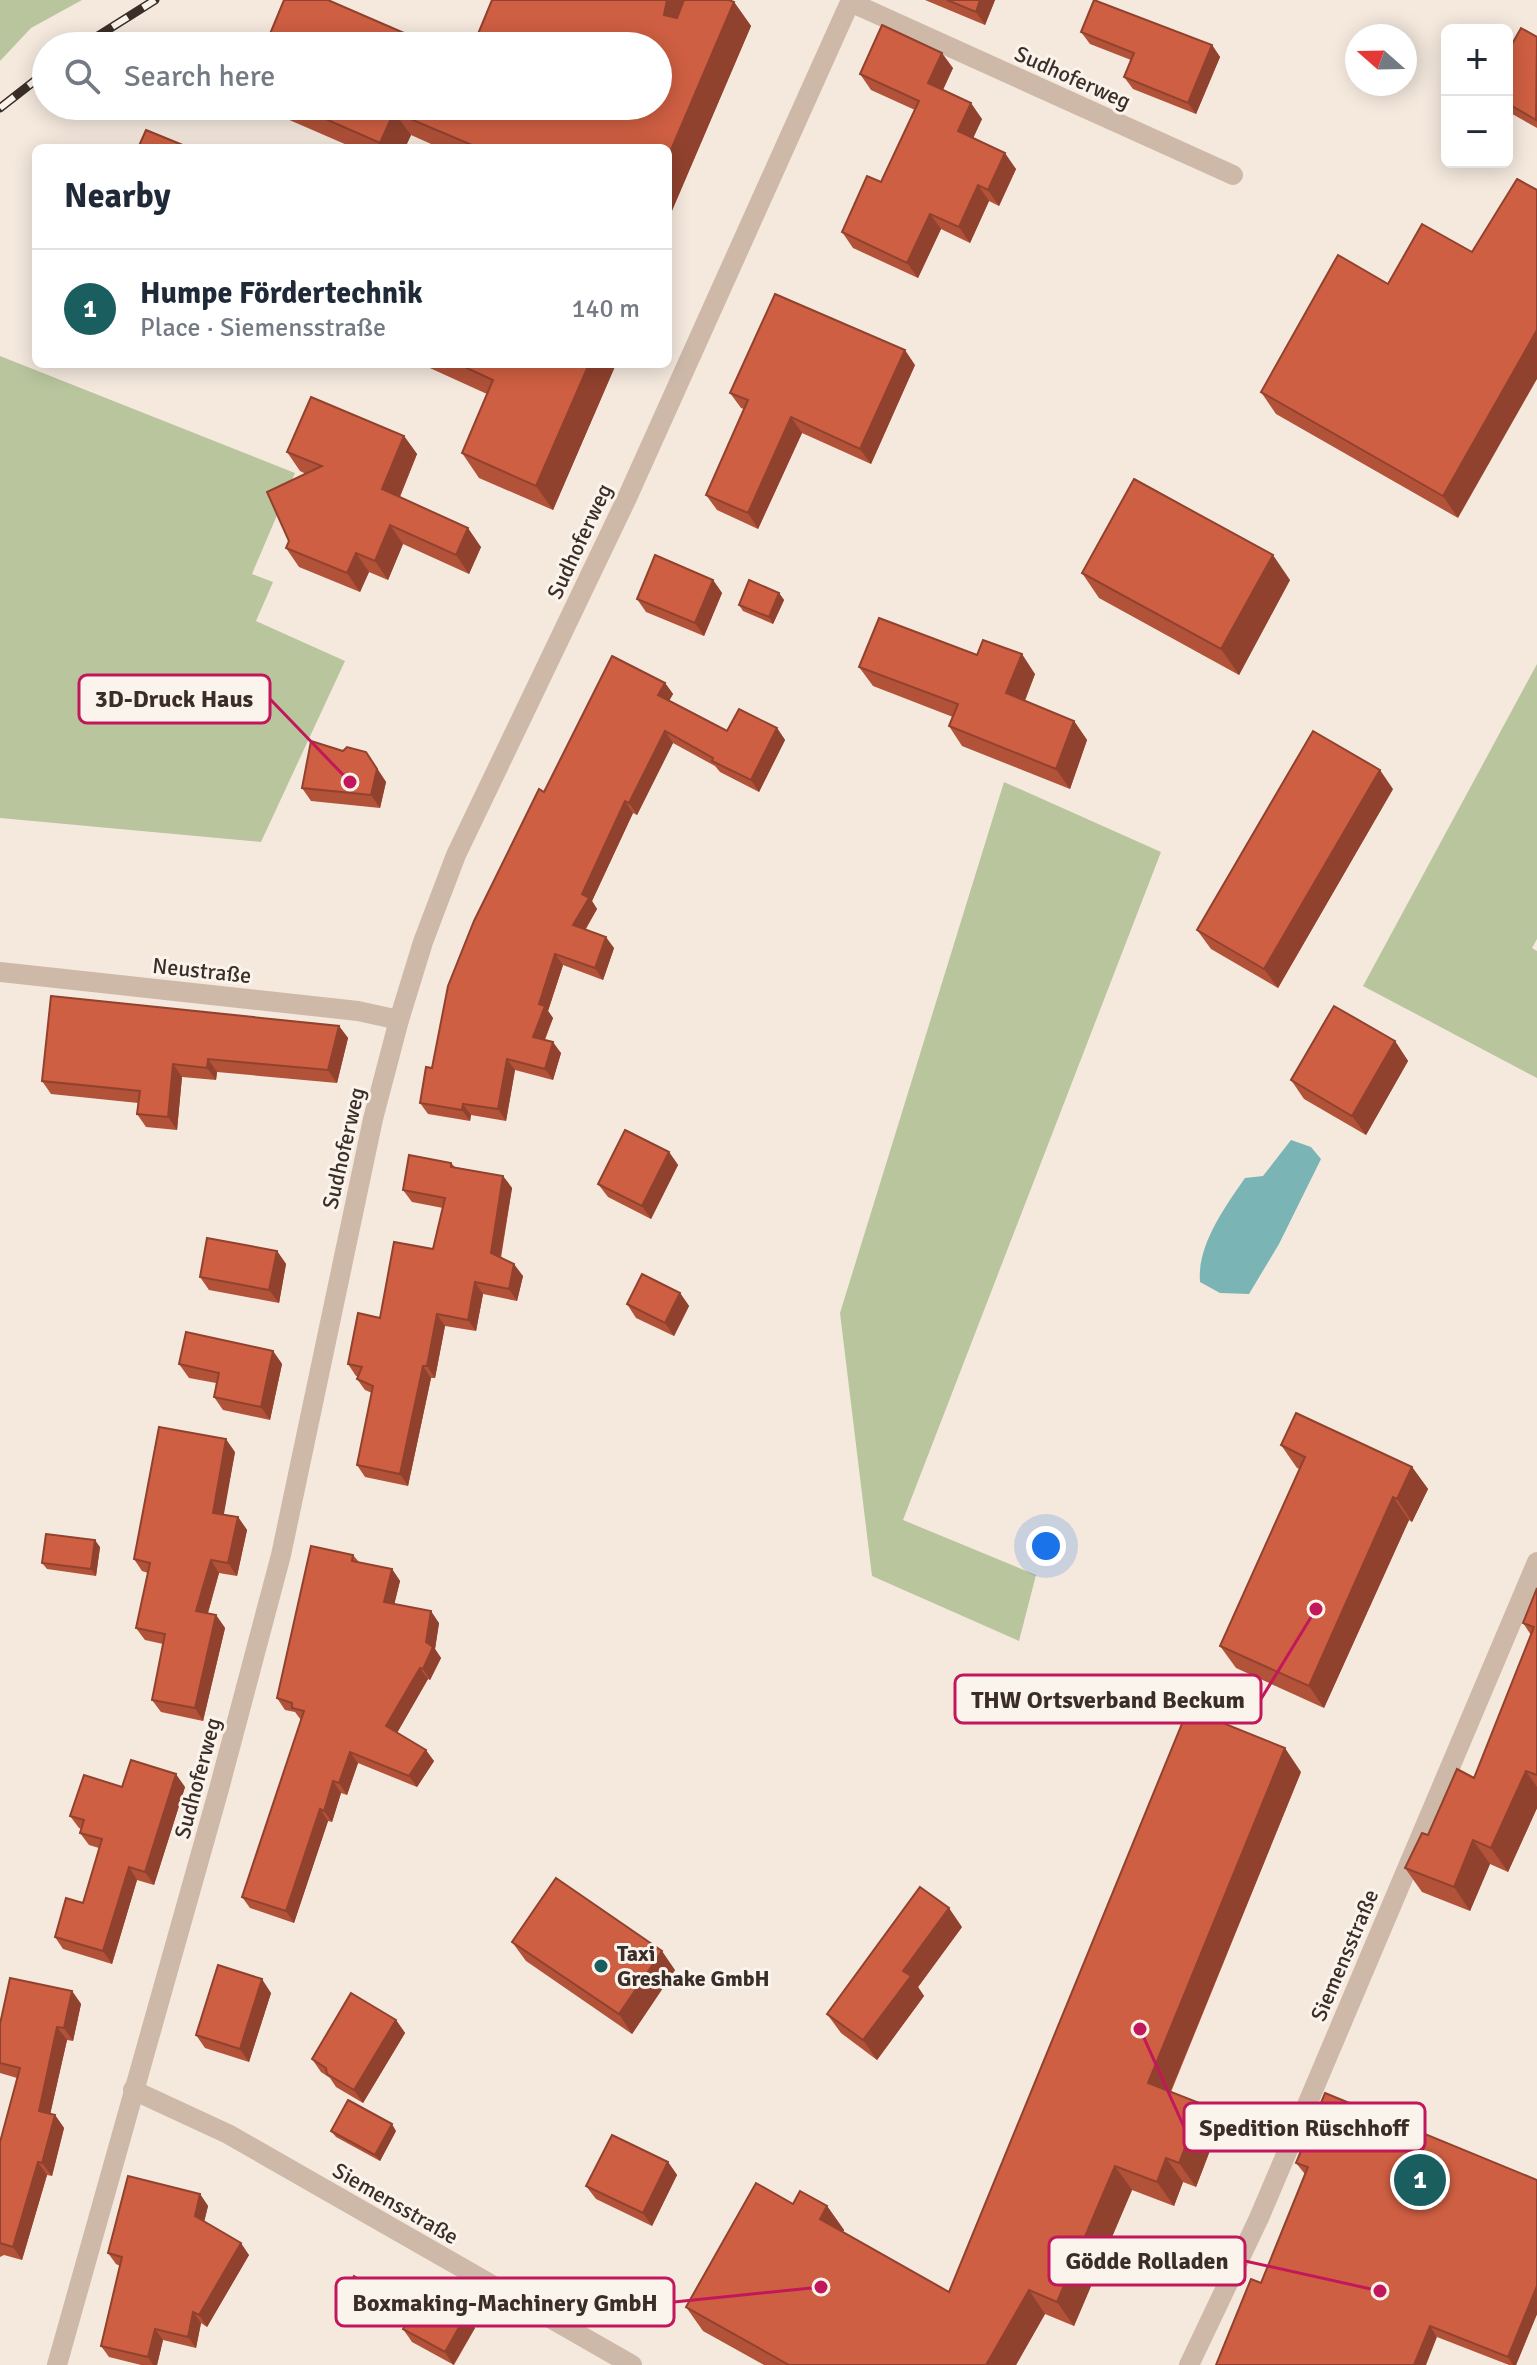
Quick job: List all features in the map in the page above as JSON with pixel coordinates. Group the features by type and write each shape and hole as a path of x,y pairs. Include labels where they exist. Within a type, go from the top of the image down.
{"street":[{"name":"Sudhoferweg","path":"57,2365 219,1789 281,1555 373,1119 423,942 456,855 627,498 850,1 1233,175"},
{"name":"Neustraße","path":"0,972 358,1011 399,1020"},
{"name":"Siemensstraße","path":"1189,2365 1264,2206 1537,1562"},
{"name":"Siemensstraße","path":"133,2090 228,2134 632,2365"}],"green space":[{"path":"0,0 82,0 31,28 0,61"},
{"path":"0,356 295,473 252,574 273,582 256,621 345,661 261,842 0,818"},
{"path":"1537,664 1537,939 1532,948 1537,951 1537,1078 1363,986"},
{"path":"1004,782 1161,852 903,1520 1036,1575 1019,1641 872,1576 840,1313"}],"water":[{"path":"1291,1140 1311,1147 1321,1159 1279,1244 1249,1294 1220,1293 1200,1282 1203,1254 1214,1227 1245,1178 1263,1176"}],"building":[{"path":"284,0 328,0 402,32 271,32"},
{"path":"492,0 667,0 664,15 677,18 684,0 734,2 672,148 672,144 470,144 413,120 672,120 672,32 479,32"},
{"path":"947,0 980,0 976,12"},
{"path":"1094,0 1212,45 1188,103 1124,77 1134,53 1081,32"},
{"path":"882,25 942,53 928,83 971,103 958,131 1005,153 988,190 978,185 959,227 930,214 907,263 842,232 867,176 881,182 919,101 860,74"},
{"path":"1521,28 1537,37 1536,120 1513,107 1513,42"},
{"path":"328,120 390,120 380,143"},
{"path":"146,130 180,144 140,144"},
{"path":"1517,179 1537,190 1537,330 1443,496 1261,392 1338,255 1388,284 1422,224 1472,252"},
{"path":"775,294 905,350 860,449 791,417 748,513 706,495 748,400 730,393"},
{"path":"467,368 587,368 536,486 462,453 493,380"},
{"path":"311,397 404,436 382,489 468,528 456,555 390,525 375,561 356,553 347,573 286,548 289,541 267,492 322,466 287,452"},
{"path":"1134,479 1273,555 1221,649 1082,573"},
{"path":"655,555 713,580 695,623 637,599"},
{"path":"749,580 779,593 769,617 739,605"},
{"path":"879,618 977,655 983,640 1022,654 1006,693 1074,721 1056,769 949,726 958,704 859,667"},
{"path":"612,656 665,683 658,695 727,731 739,709 777,728 751,780 712,761 713,758 665,731 629,803 625,801 582,894 589,898 573,925 606,937 595,968 555,954 539,1004 545,1006 533,1037 553,1042 545,1069 507,1059 498,1109 463,1104 462,1110 420,1103 426,1067 432,1068 448,986 474,921 539,789 544,792"},
{"path":"1313,731 1380,770 1264,969 1197,930"},
{"path":"311,741 343,751 347,747 366,752 377,769 371,795 302,788"},
{"path":"51,996 339,1026 328,1070 208,1059 207,1068 173,1064 168,1117 137,1114 140,1091 42,1081"},
{"path":"1334,1006 1395,1041 1352,1116 1291,1080"},
{"path":"625,1130 669,1152 642,1206 598,1184"},
{"path":"409,1155 451,1163 451,1167 503,1176 491,1253 514,1264 509,1289 475,1282 468,1320 437,1314 400,1474 357,1465 373,1386 357,1379 362,1367 348,1364 358,1313 380,1318 394,1242 433,1249 445,1198 403,1190"},
{"path":"207,1238 277,1251 269,1290 200,1277"},
{"path":"642,1274 680,1293 665,1323 627,1304"},
{"path":"186,1332 273,1351 261,1407 214,1397 219,1373 179,1364"},
{"path":"1296,1413 1412,1467 1397,1499 1393,1497 1309,1686 1220,1646 1305,1457 1281,1445"},
{"path":"159,1427 226,1439 213,1513 238,1517 228,1563 211,1560 196,1611 216,1615 195,1708 152,1700 165,1634 136,1628 150,1563 134,1559"},
{"path":"46,1534 95,1540 91,1569 42,1563"},
{"path":"311,1546 353,1555 352,1561 392,1569 384,1602 431,1611 426,1642 433,1647 423,1669 420,1668 386,1726 426,1750 409,1776 350,1752 339,1783 333,1781 324,1811 320,1809 286,1911 242,1897 304,1711 292,1708 292,1703 277,1698"},
{"path":"1537,1588 1537,1775 1526,1771 1491,1848 1473,1840 1454,1887 1405,1868 1422,1833 1428,1835 1457,1769 1474,1778 1534,1627 1523,1623"},
{"path":"1188,1709 1285,1748 1148,2083 1202,2104 1179,2163 1166,2158 1157,2182 1115,2166 1057,2302 1029,2290 986,2365 789,2365 686,2307 756,2183 793,2204 800,2191 827,2206 820,2219 949,2292"},
{"path":"131,1760 176,1774 145,1872 129,1867 103,1951 55,1937 66,1898 83,1903 102,1839 80,1833 84,1820 70,1816 84,1775 122,1787"},
{"name":"Taxi Greshake GmbH","path":"556,1878 662,1951 619,2014 512,1942"},
{"path":"920,1887 949,1908 903,1971 911,1976 863,2040 827,2014"},
{"path":"218,1965 262,1979 240,2049 196,2035"},
{"path":"10,1978 72,1991 64,2028 57,2027 39,2111 55,2115 13,2247 0,2243 0,2142 20,2068 0,2063 0,2024"},
{"path":"351,1993 396,2020 354,2090 327,2074 326,2068 312,2059"},
{"path":"1325,2093 1537,2180 1537,2286 1508,2357 1430,2326 1414,2365 1216,2365 1251,2279 1261,2283 1308,2167 1296,2163"},
{"path":"348,2100 392,2124 375,2155 331,2131"},
{"path":"612,2135 668,2162 643,2213 586,2186"},
{"path":"128,2176 200,2194 195,2216 241,2243 199,2315 193,2312 188,2337 155,2329 148,2357 101,2346 122,2257 108,2253"},
{"path":"354,2276 380,2292 365,2317 340,2301"},
{"path":"424,2291 466,2315 445,2352 403,2329"}],"railway":[{"path":"104,32 155,0"},
{"path":"0,108 32,83"}],"place":[{"name":"3D-Druck Haus","path":"350,782"},
{"name":"THW Ortsverband Beckum","path":"1316,1609"},
{"name":"Taxi Greshake GmbH","path":"601,1966"},
{"name":"Spedition Rüschhoff","path":"1140,2029"},
{"name":"Humpe Fördertechnik","path":"1420,2180"},
{"name":"Boxmaking-Machinery GmbH","path":"821,2287"},
{"name":"Gödde Rolladen","path":"1380,2291"}]}
